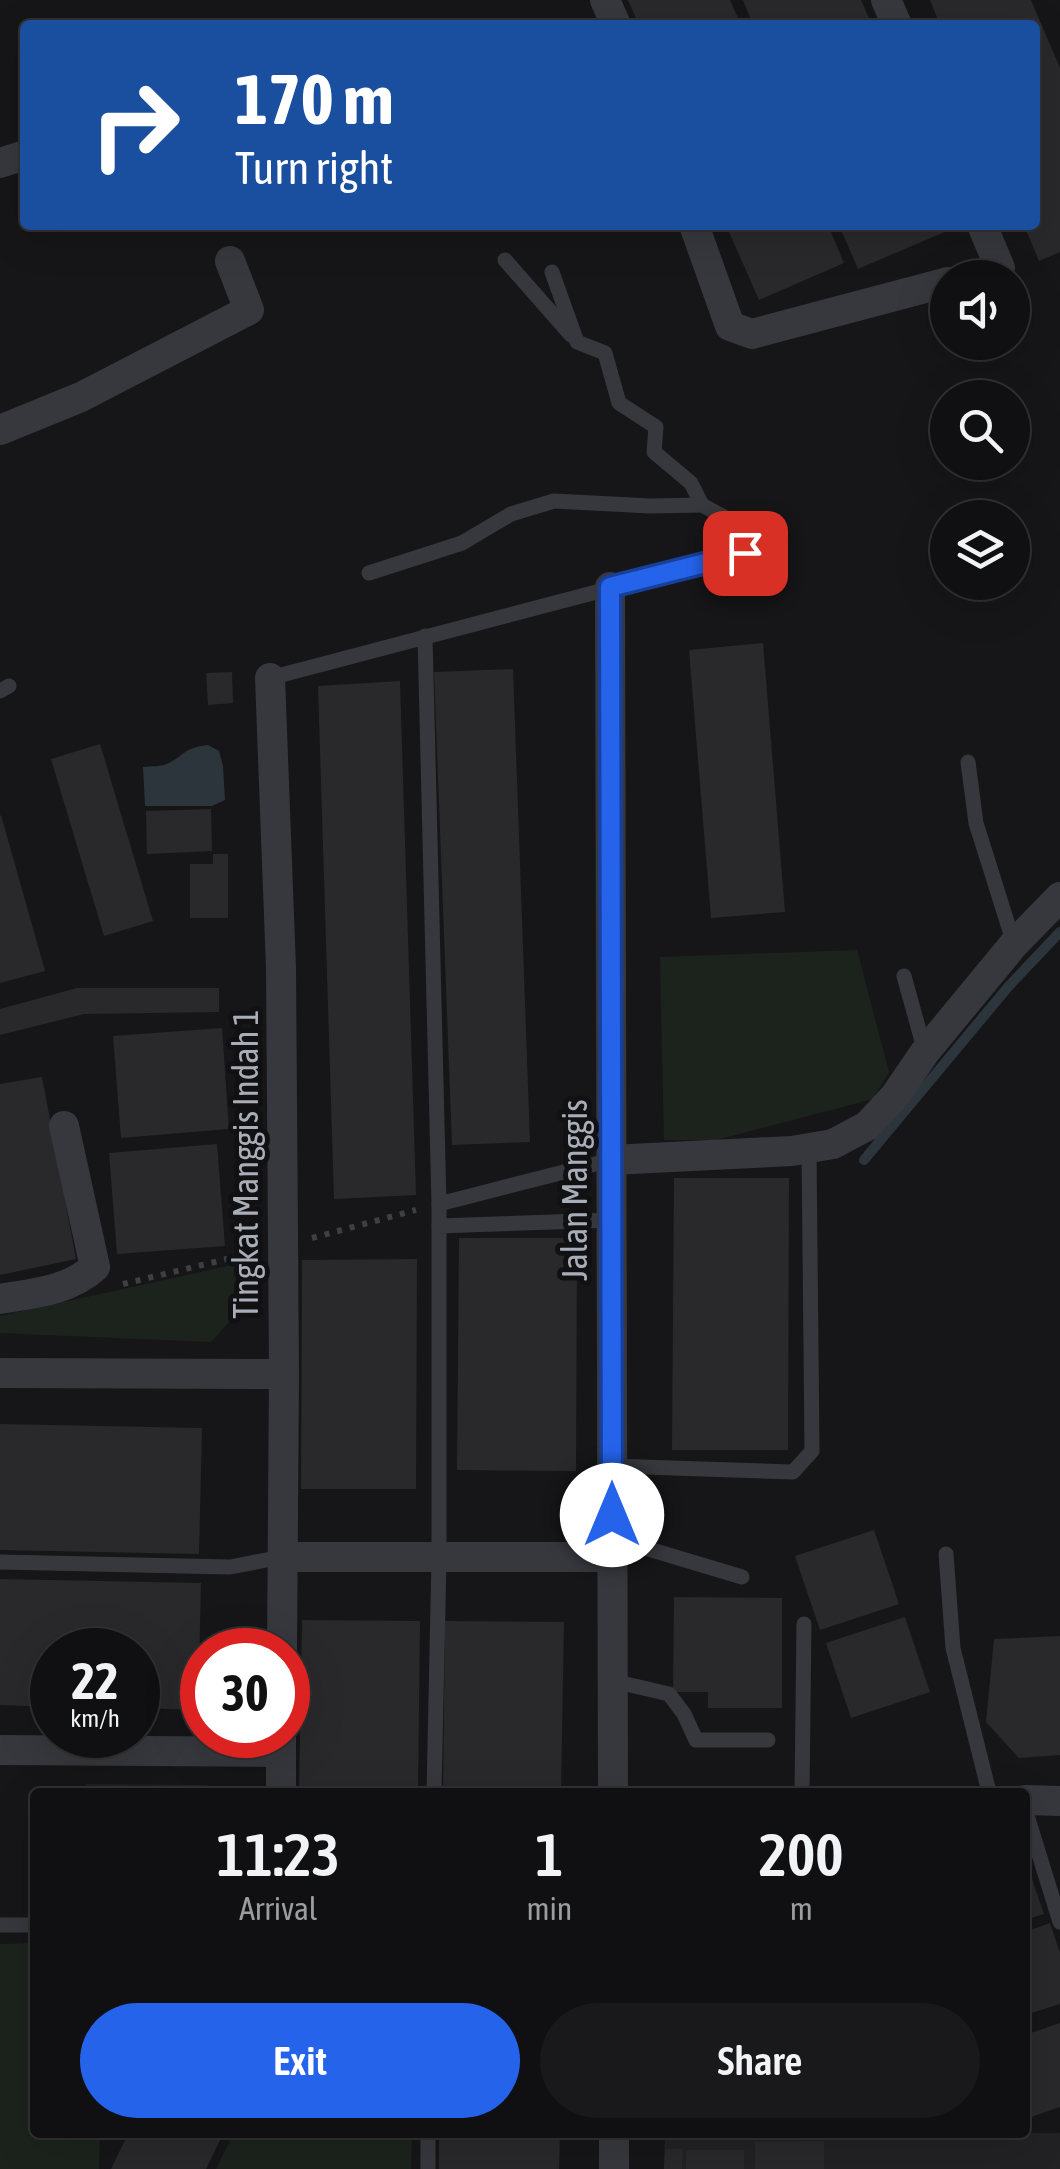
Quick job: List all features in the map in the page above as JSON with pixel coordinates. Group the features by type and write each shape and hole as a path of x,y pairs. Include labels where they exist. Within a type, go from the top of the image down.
{"street":[{"path":"696,230 730,326 752,334 930,287"},
{"path":"984,230 997,260"},
{"path":"0,430 81,398 249,310 230,262"},
{"name":"Jalan Manggis","path":"610,587 613,1788"},
{"name":"Tingkat Manggis Indah 1","path":"270,678 281,968 282,1628"},
{"path":"611,1160 809,1148 833,1144 867,1126 1014,944 1060,897"},
{"path":"0,1299 79,1282 96,1268 64,1126"},
{"path":"0,1374 284,1374"},
{"path":"282,1557 439,1558 612,1548"},
{"path":"0,1750 180,1746"},
{"path":"281,1758 281,1788"},
{"path":"1030,1800 1060,1801"},
{"path":"614,2138 614,2169"}],"lane":[{"path":"506,260 577,342 605,353 619,403 656,427 654,452 691,483 702,504"},
{"path":"552,272 577,342"},
{"path":"270,678 745,553 737,524 702,504 650,506 554,501 511,514 462,543 369,573"},
{"path":"425,636 439,1204 434,1788"},
{"path":"968,762 976,822 1014,944"},
{"path":"904,976 925,1052"},
{"path":"612,1466 794,1472 812,1451 809,1148"},
{"path":"439,1204 611,1160"},
{"path":"439,1226 612,1220"},
{"path":"612,1548 742,1577"},
{"path":"946,1554 953,1648 988,1788"},
{"path":"0,1562 230,1567 282,1557"},
{"path":"802,1788 804,1624"},
{"path":"613,1681 668,1694 684,1714 696,1740 768,1740"},
{"path":"1030,1825 1060,1922"},
{"path":"0,1925 30,1925"},
{"path":"428,2138 428,2169"}],"shaded area":[{"path":"208,745 219,751 225,800 212,806 145,806 143,767 166,764 190,749"},
{"path":"857,950 889,1072 873,1099 716,1140 664,1140 660,957"},
{"path":"246,1262 249,1300 211,1342 0,1333 0,1316"},
{"path":"86,1784 210,1788 86,1788"},
{"path":"30,1943 30,2138 100,2138 99,2169 0,2169 0,1944"},
{"path":"1030,2133 1060,2133 1060,2169 664,2169 665,2138 1030,2138"},
{"path":"231,2138 412,2138 411,2169 216,2169"}],"building":[{"path":"628,0 730,0 739,20 637,20"},
{"path":"743,0 861,0 870,20 751,20"},
{"path":"930,0 1031,0 1040,20 938,20"},
{"path":"1040,21 1060,68 1060,252 1039,261 1026,230 1040,230"},
{"path":"728,230 830,230 844,263 759,300"},
{"path":"841,230 949,230 858,269"},
{"path":"763,643 785,912 711,918 689,650"},
{"path":"513,669 530,1142 452,1145 434,672"},
{"path":"232,672 233,703 208,705 206,673"},
{"path":"400,681 416,1195 334,1199 318,686"},
{"path":"100,744 153,921 104,936 51,759"},
{"path":"211,809 212,851 147,854 146,811"},
{"path":"0,816 45,971 0,983"},
{"path":"213,854 228,854 228,918 190,918 190,864 213,864"},
{"path":"77,988 219,988 219,1012 84,1014 0,1035 0,1009"},
{"path":"222,1028 229,1129 121,1138 113,1036"},
{"path":"42,1077 76,1259 0,1275 0,1084"},
{"path":"217,1144 225,1246 117,1254 109,1153"},
{"path":"674,1178 789,1178 788,1450 672,1450"},
{"path":"459,1238 577,1238 576,1471 457,1470"},
{"path":"417,1259 416,1489 301,1489 302,1260"},
{"path":"0,1424 202,1428 199,1554 0,1550"},
{"path":"874,1530 899,1604 820,1630 795,1556"},
{"path":"0,1579 201,1583 200,1628 180,1628 180,1709 160,1709 160,1628 30,1628 30,1706 0,1705"},
{"path":"674,1597 782,1598 782,1708 708,1708 708,1692 673,1692"},
{"path":"905,1617 930,1692 851,1718 826,1643"},
{"path":"302,1620 420,1621 418,1788 299,1788 300,1758 310,1758 310,1628 302,1628"},
{"path":"445,1621 564,1622 561,1788 443,1788"},
{"path":"1060,1636 1060,1755 1019,1758 986,1722 994,1639"},
{"path":"1030,1873 1044,1914 1030,1918"},
{"path":"1050,1923 1060,1953 1060,2004 1030,2013 1030,1930"},
{"path":"1060,2023 1060,2107 1030,2117 1030,2033"},
{"path":"126,2138 221,2138 206,2169 111,2169"},
{"path":"439,2138 560,2138 559,2169 439,2169"},
{"path":"824,2141 824,2169 755,2169 755,2142"},
{"path":"665,2149 683,2149 682,2169 664,2169"},
{"path":"686,2150 744,2150 744,2169 686,2169"}],"waterway":[{"path":"864,1160 1008,987 1060,932"}],"route":[{"path":"612,1515 610,587 745,553"}]}
